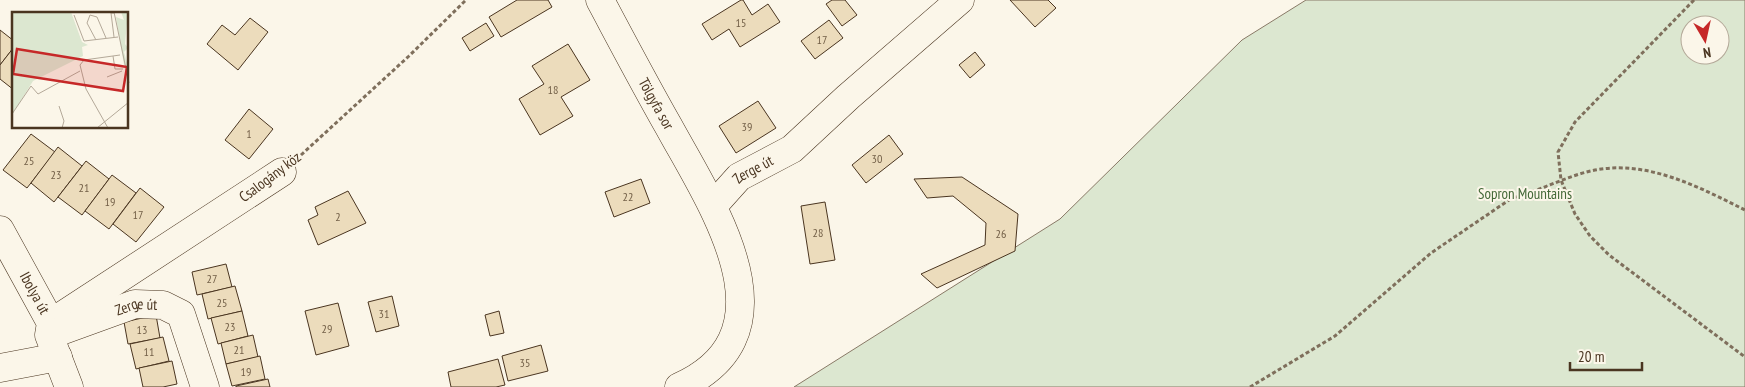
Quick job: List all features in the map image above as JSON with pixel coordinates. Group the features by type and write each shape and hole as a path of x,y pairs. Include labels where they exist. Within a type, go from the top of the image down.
{"street":[{"name":"Tölgyfa sor","path":"600,0 713,206"},
{"name":"Zerge út","path":"713,206 739,177 792,148 960,0"},
{"name":"Csalogány köz","path":"52,338 282,172"},
{"path":"679,387 698,379 723,356 732,340 738,322 741,303 740,280 729,243 713,206"},
{"name":"Ibolya út","path":"0,230 52,338 69,387"},
{"name":"Zerge út","path":"52,338 135,304 163,305 181,314 205,387"},
{"path":"0,368 52,338"}],"path":[{"name":"Csalogány köz","path":"282,172 409,56 466,0"},
{"path":"1694,0 1575,122 1558,152 1561,180 1575,214 1590,236 1609,255 1745,356"},
{"path":"1250,387 1336,336 1432,253 1512,198 1561,180 1595,170 1621,168 1669,175 1745,210"}],"green space":[{"name":"Sopron Mountains","path":"1306,0 1745,0 1745,387 794,387 1060,219 1242,40"}],"building":[{"path":"517,0 548,0 552,7 501,37 489,17"},
{"path":"743,0 752,15 768,4 780,22 740,47 729,29 712,40 702,24"},
{"path":"832,0 845,0 857,15 842,26 826,4"},
{"path":"1010,0 1048,0 1056,8 1035,27"},
{"path":"250,18 268,32 238,70 207,44 222,25 235,35"},
{"path":"829,20 843,38 815,59 801,41"},
{"path":"486,23 494,36 470,51 462,38"},
{"path":"0,30 12,39 12,50 0,65"},
{"path":"568,44 590,80 561,97 573,116 540,135 519,99 544,84 532,66"},
{"path":"12,50 12,88 0,79 0,65"},
{"path":"975,52 985,65 970,78 959,65"},
{"path":"758,101 776,128 736,153 719,126"},
{"path":"249,109 273,129 249,159 225,140"},
{"path":"31,134 55,152 27,188 3,170"},
{"path":"889,135 903,154 866,183 852,165"},
{"path":"58,147 82,166 54,202 31,183"},
{"path":"86,161 109,179 82,215 58,197"},
{"path":"112,175 136,193 109,229 85,211"},
{"path":"962,177 1018,214 1015,251 937,288 921,274 985,245 986,223 953,196 927,198 914,179"},
{"path":"641,179 650,203 614,217 605,192"},
{"path":"140,188 164,207 136,242 113,224"},
{"path":"348,191 366,223 318,245 308,220 318,215 315,207"},
{"path":"825,202 835,260 810,264 801,206"},
{"path":"226,264 232,287 197,295 192,272"},
{"path":"235,286 242,311 208,319 202,294"},
{"path":"392,296 399,326 376,332 368,302"},
{"path":"338,303 349,346 316,355 305,311"},
{"path":"242,311 248,336 218,344 211,318"},
{"path":"499,311 504,333 490,336 485,315"},
{"path":"156,315 160,338 128,344 124,322"},
{"path":"253,335 258,357 226,364 221,343"},
{"path":"163,337 169,361 136,369 130,344"},
{"path":"541,345 548,371 508,381 502,356"},
{"path":"260,356 265,379 232,386 226,364"},
{"path":"498,359 505,385 496,387 451,387 448,372"},
{"path":"172,361 177,384 163,387 143,387 139,368"},
{"path":"268,379 270,387 236,387 236,386"}]}
